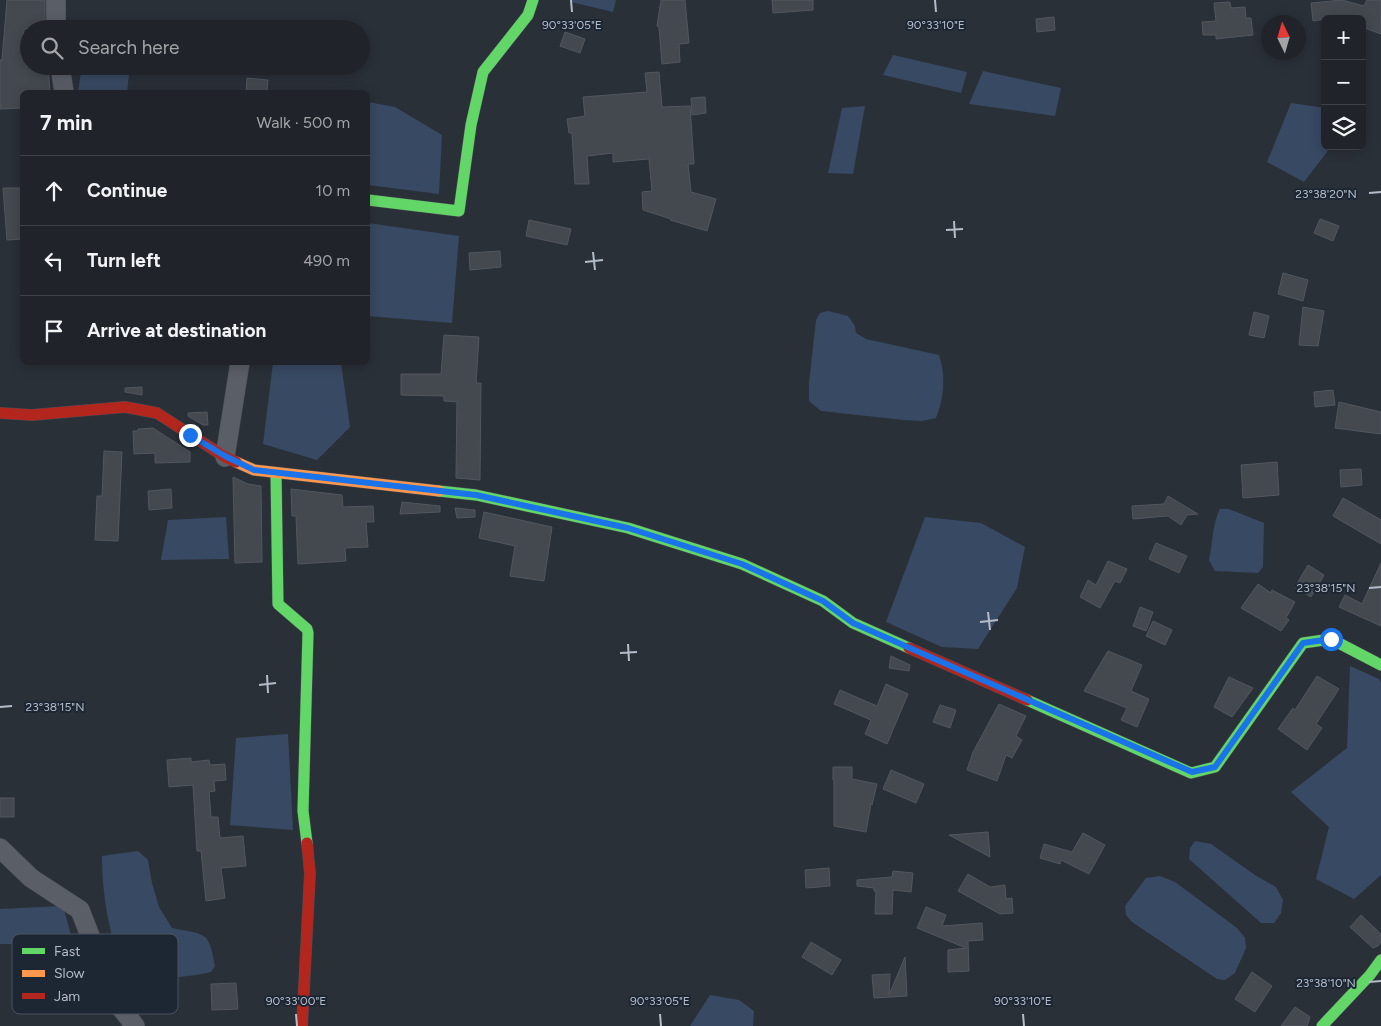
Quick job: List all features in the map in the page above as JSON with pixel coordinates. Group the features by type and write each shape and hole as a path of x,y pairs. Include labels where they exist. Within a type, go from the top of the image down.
{"street":[{"path":"56,0 56,20"},
{"path":"370,200 459,211 471,125 483,72 528,15 533,0"},
{"path":"61,75 64,90"},
{"path":"225,456 240,365"},
{"path":"0,413 32,415 124,407 157,413 225,456 254,470 276,474 476,495 628,528 742,564 823,601 853,623 1192,772 1215,767 1303,643 1331,639 1381,665"},
{"path":"276,474 278,604 307,629 308,632 303,811 310,873 302,1026"},
{"path":"0,848 31,878 80,910 89,934"},
{"path":"1322,1026 1370,975 1381,960"},
{"path":"126,1014 135,1026"}],"water":[{"path":"571,0 616,0 613,12 571,2"},
{"path":"893,55 967,72 961,93 883,75"},
{"path":"983,71 1061,88 1055,116 969,104"},
{"path":"81,75 129,75 127,90 78,90"},
{"path":"370,102 395,107 442,135 439,194 370,185"},
{"path":"1291,103 1321,107 1321,150 1328,150 1304,182 1267,162"},
{"path":"865,106 853,174 828,173 842,108"},
{"path":"370,223 459,236 452,323 370,316"},
{"path":"828,311 848,316 855,326 856,333 866,339 939,355 943,371 943,387 941,403 936,418 922,421 904,420 821,411 809,401 809,383 816,320 820,313"},
{"path":"273,365 341,365 350,427 317,460 263,444"},
{"path":"1220,509 1229,509 1264,523 1263,567 1258,573 1215,571 1209,560 1214,527"},
{"path":"226,517 229,559 161,560 168,520"},
{"path":"925,517 981,523 1025,547 1017,588 978,649 942,647 886,622"},
{"path":"1350,666 1379,679 1381,683 1381,875 1354,899 1316,879 1329,827 1291,792 1347,748"},
{"path":"288,734 293,830 230,825 236,738"},
{"path":"1195,841 1211,844 1255,875 1276,887 1283,900 1281,913 1274,923 1261,923 1189,859 1190,848"},
{"path":"138,851 148,860 159,907 172,928 204,936 213,954 215,966 211,972 178,977 178,934 112,934 103,886 102,856"},
{"path":"1160,876 1175,882 1237,928 1245,938 1246,948 1235,973 1225,980 1217,979 1132,922 1126,915 1125,906 1146,878"},
{"path":"63,906 71,934 12,934 12,944 0,944 0,909"},
{"path":"710,995 739,1000 754,1011 753,1026 690,1026"}],"building":[{"path":"7,0 45,0 45,20 20,20 20,75 49,75 50,90 20,90 20,108 0,109 0,60 2,60"},
{"path":"661,0 685,0 689,43 679,44 680,62 662,64 659,27 657,26"},
{"path":"772,0 813,0 813,10 773,13"},
{"path":"1342,0 1364,6 1367,0 1381,0 1381,34 1366,28 1366,15 1321,15 1321,20 1313,21 1311,3"},
{"path":"1230,2 1231,8 1245,7 1246,18 1251,18 1253,35 1216,39 1216,35 1203,35 1202,22 1216,21 1214,3"},
{"path":"1054,17 1055,30 1037,32 1036,19"},
{"path":"565,32 585,39 580,53 560,46"},
{"path":"659,72 662,107 690,106 694,164 688,164 691,192 716,199 707,231 643,210 642,192 652,191 649,159 613,162 613,153 587,156 589,184 575,184 572,133 569,133 567,119 585,116 583,97 647,92 645,73"},
{"path":"247,78 268,80 267,90 246,90"},
{"path":"705,97 706,113 692,115 691,98"},
{"path":"3,188 20,188 20,239 7,240"},
{"path":"1320,219 1339,226 1333,241 1314,233"},
{"path":"529,220 571,229 567,245 526,236"},
{"path":"500,251 501,267 470,270 469,253"},
{"path":"1283,273 1308,280 1303,301 1278,294"},
{"path":"1303,307 1324,311 1318,346 1299,345"},
{"path":"1254,312 1269,316 1264,338 1249,335"},
{"path":"444,335 479,337 476,383 481,383 480,480 456,478 457,402 444,401 444,396 401,395 401,374 441,374"},
{"path":"142,387 142,395 125,392 125,388"},
{"path":"1333,390 1335,405 1315,407 1314,392"},
{"path":"1339,402 1381,412 1381,434 1335,428"},
{"path":"207,412 208,425 203,425 188,416 188,413"},
{"path":"153,428 190,452 190,462 155,463 155,453 134,454 133,431"},
{"path":"104,451 122,452 118,541 95,540 97,496 102,496"},
{"path":"1277,462 1279,495 1243,498 1241,465"},
{"path":"1361,469 1362,485 1341,487 1340,470"},
{"path":"233,477 248,484 261,486 262,562 235,563"},
{"path":"171,489 172,508 149,510 148,491"},
{"path":"291,489 342,495 343,507 373,506 374,522 366,522 368,547 345,548 346,561 298,564 296,516 292,516"},
{"path":"1168,496 1198,514 1187,515 1181,525 1168,516 1133,519 1132,506 1164,504"},
{"path":"1343,498 1381,520 1381,544 1333,516"},
{"path":"402,502 440,506 440,512 400,514"},
{"path":"455,508 475,510 475,517 457,518"},
{"path":"484,512 552,527 544,581 510,576 515,546 479,538"},
{"path":"1156,543 1187,556 1179,573 1149,559"},
{"path":"1108,561 1127,569 1120,583 1115,581 1100,608 1080,597 1088,580 1096,585"},
{"path":"1381,563 1381,626 1339,607 1345,595 1362,604"},
{"path":"1308,565 1324,575 1311,597 1295,587"},
{"path":"1258,584 1271,593 1272,590 1295,602 1286,618 1289,620 1281,631 1241,608"},
{"path":"1140,607 1153,612 1146,631 1133,626"},
{"path":"1153,621 1172,630 1165,645 1146,636"},
{"path":"1108,651 1142,665 1131,691 1149,699 1137,727 1121,720 1127,708 1084,691"},
{"path":"891,656 910,665 909,671 889,668"},
{"path":"1317,676 1339,689 1316,724 1322,728 1307,750 1278,729 1293,708 1295,710"},
{"path":"1229,677 1253,688 1232,717 1214,707"},
{"path":"886,684 908,694 887,744 865,734 871,720 834,704 840,690 877,706"},
{"path":"999,704 1026,716 1016,736 1022,740 1012,758 1006,755 997,781 967,770 973,752"},
{"path":"940,705 956,710 950,728 933,722"},
{"path":"191,758 191,762 209,760 210,765 225,764 226,780 214,781 215,791 209,792 211,817 218,817 220,838 243,836 246,866 221,868 225,898 206,901 201,851 197,851 193,785 169,787 167,760"},
{"path":"833,767 852,767 852,779 877,784 866,832 834,826"},
{"path":"891,770 924,784 916,803 883,789"},
{"path":"0,798 14,798 14,817 0,817"},
{"path":"988,832 990,857 949,835"},
{"path":"1083,833 1105,845 1089,874 1061,860 1060,864 1040,858 1044,844 1072,852"},
{"path":"829,868 830,886 806,888 805,870"},
{"path":"893,871 913,873 911,892 893,890 892,914 875,914 876,891 874,891 874,888 857,886 857,880 892,877"},
{"path":"968,874 990,887 1005,885 1006,899 1012,898 1013,913 1000,914 958,891"},
{"path":"926,907 946,915 942,926 982,923 983,940 968,941 969,971 948,972 948,950 966,948 917,928"},
{"path":"1361,915 1381,934 1381,942 1378,946 1373,948 1350,927"},
{"path":"811,942 841,960 832,975 802,957"},
{"path":"905,957 907,996 874,998 872,975 890,974 889,995"},
{"path":"1252,972 1272,986 1255,1012 1235,999"},
{"path":"236,983 238,1009 212,1010 211,984"},
{"path":"1295,1007 1310,1017 1307,1026 1281,1026"}],"traffic: fast":[{"path":"370,200 459,211 471,125 483,72 528,15 533,0"},
{"path":"276,473 278,604 307,629 308,633 303,811 307,843"},
{"path":"439,491 476,495 628,528 742,564 823,601 853,623 909,648"},
{"path":"1027,700 1191,773 1215,767 1303,643 1331,639 1381,665"},
{"path":"1322,1026 1370,975 1381,960"}],"traffic: slow":[{"path":"236,462 254,470 439,491"}],"traffic: jam":[{"path":"0,413 32,415 125,407 157,413 225,457 236,462"},
{"path":"909,648 1027,700"},
{"path":"302,1026 310,873 307,843"}],"route":[{"path":"190,435 225,456 254,470 276,474 476,495 628,528 742,564 823,601 853,623 1192,772 1215,767 1303,643 1331,639"}]}
